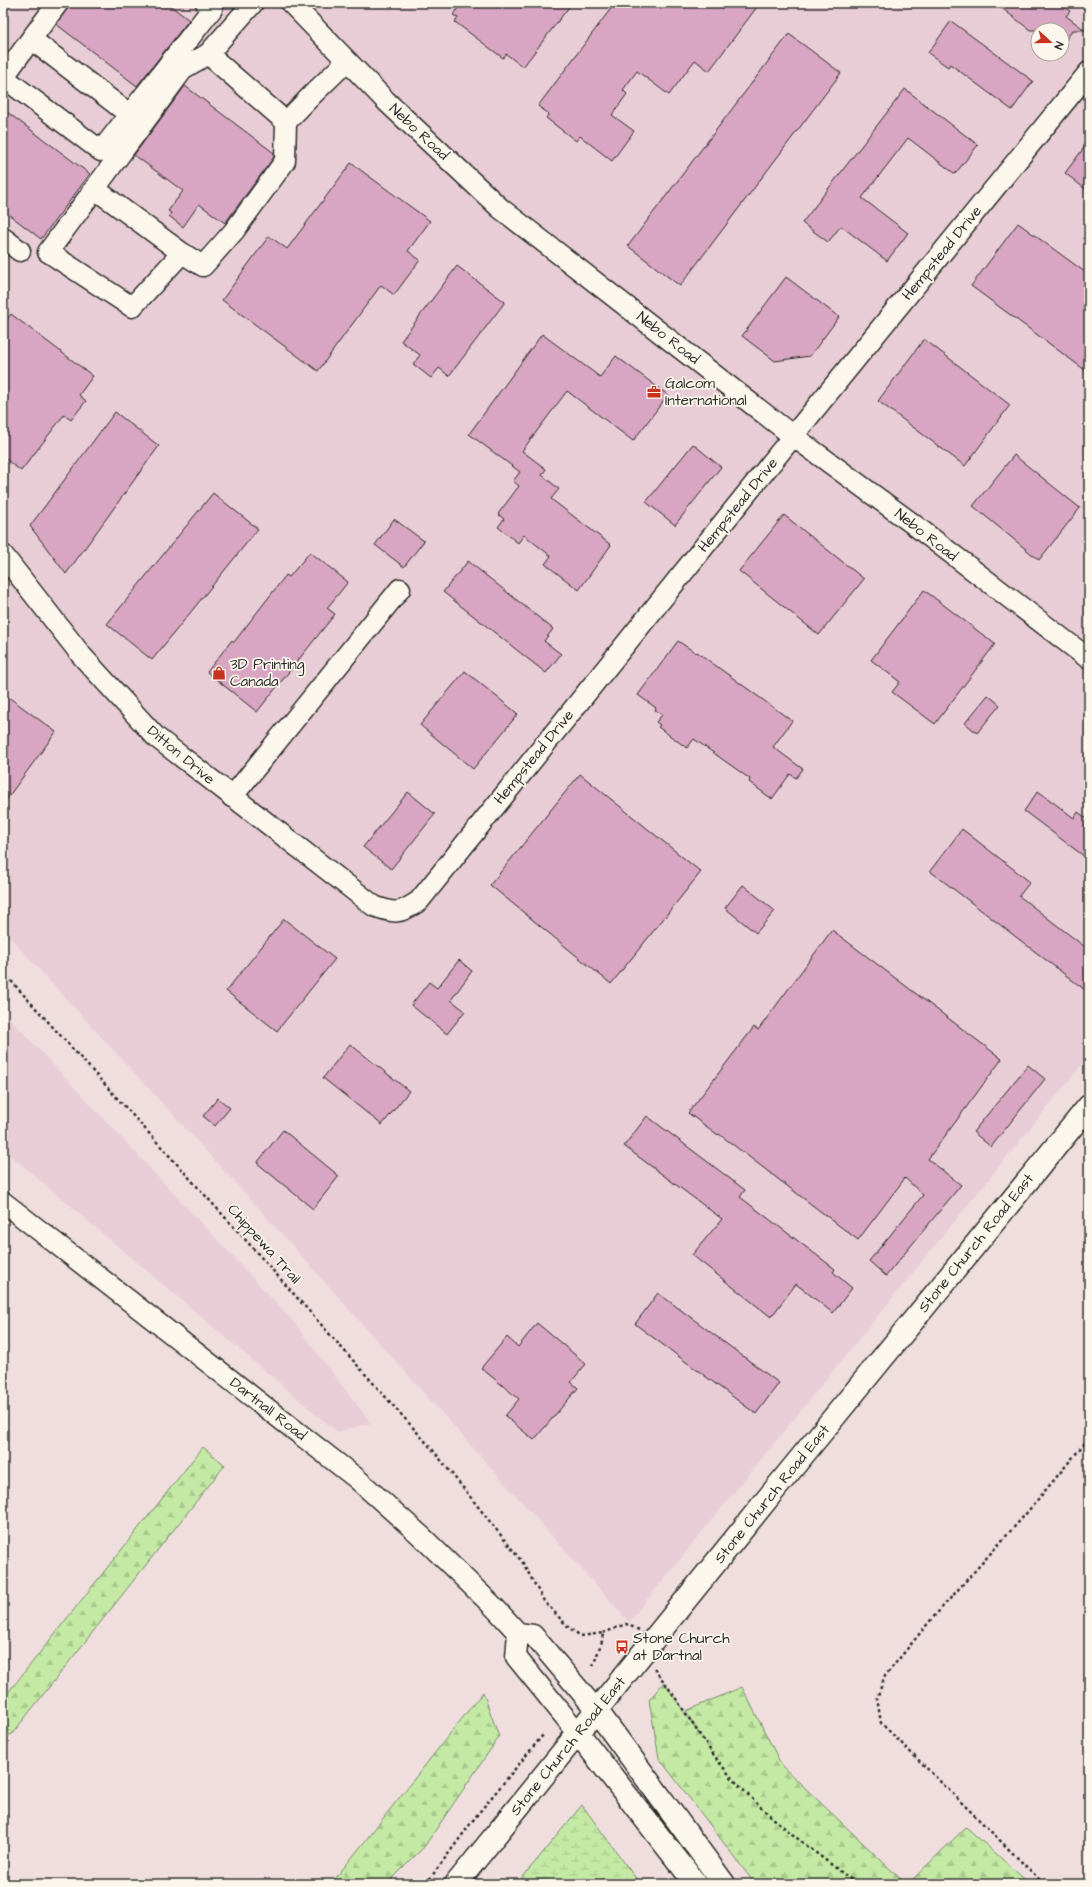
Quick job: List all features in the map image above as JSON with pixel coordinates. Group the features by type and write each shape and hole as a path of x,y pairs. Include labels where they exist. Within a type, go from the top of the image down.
{"main road":[{"name":"Stone Church Road East","path":"456,1884 578,1732 1089,1106"},
{"path":"597,1710 724,1884"},
{"path":"578,1732 696,1884"}],"street":[{"path":"58,3 3,78 101,151 212,9 206,3"},
{"path":"182,253 132,307 48,252 184,68 208,54 253,3"},
{"name":"Nebo Road","path":"290,3 387,102 500,208 793,436 913,524 1089,659"},
{"path":"31,39 129,114"},
{"path":"208,54 286,122"},
{"path":"95,189 182,253 203,266 234,231 285,161 286,122 314,92 347,61"},
{"name":"Hempstead Drive","path":"374,906 392,913 408,908 419,901 793,436 1089,72"},
{"path":"3,238 20,251"},
{"name":"Ditton Drive","path":"3,555 82,656 156,737 374,906"},
{"path":"232,796 400,589"},
{"name":"Dartnall Road","path":"3,1202 356,1478 420,1534 496,1609 518,1633"},
{"path":"578,1732 516,1657 518,1633 533,1635 597,1710"}],"path":[{"name":"Chippewa Trail","path":"3,972 246,1240 427,1443 523,1563 544,1601 569,1628 581,1636 603,1633"},
{"path":"1044,1884 881,1723 877,1698 885,1676 930,1621 1024,1516 1089,1438"},
{"path":"593,1666 602,1641 603,1633 626,1624 636,1628 711,1752 734,1780 770,1815 857,1884"},
{"path":"426,1884 477,1815 543,1735"}],"shaded area":[{"path":"3,3 1089,3 1089,1056 629,1622 252,1201 3,930"},
{"path":"3,1011 292,1320 371,1423 337,1432 3,1149"}],"green space":[{"path":"203,1447 225,1465 12,1734 3,1738 3,1699"},
{"path":"664,1682 699,1734 686,1711 742,1687 782,1766 906,1884 755,1884 659,1758 649,1700"},
{"path":"483,1692 499,1737 424,1847 387,1884 331,1884"},
{"path":"582,1805 640,1884 517,1884"},
{"path":"966,1827 1030,1884 908,1884"}],"building":[{"path":"71,3 167,3 189,20 137,86 56,24"},
{"path":"462,3 572,3 523,67 506,54 503,58 455,22 458,18 453,15"},
{"path":"615,3 760,3 709,71 695,60 669,95 637,71 623,90 627,94 612,115 634,131 612,161 580,136 576,141 546,118 549,114 538,106"},
{"path":"995,3 1060,3 1070,11 1066,16 1085,30 1073,30 1070,34 1070,22 1030,22 1030,30"},
{"path":"951,21 1033,81 1012,110 950,64 948,67 928,53"},
{"path":"789,34 841,73 680,286 628,246"},
{"path":"185,86 274,153 274,157 225,223 199,204 183,227 169,216 171,213 168,211 183,191 134,155"},
{"path":"905,89 978,145 955,174 908,138 862,198 908,233 887,261 841,226 828,242 802,223"},
{"path":"3,109 90,174 41,239 3,210"},
{"path":"1089,141 1089,192 1065,173"},
{"path":"351,163 430,221 408,251 420,260 394,295 381,285 318,371 222,300 269,236 287,249"},
{"path":"1018,223 1089,275 1089,373 971,286"},
{"path":"457,266 505,302 449,376 439,368 431,378 413,364 420,355 401,341"},
{"path":"786,277 839,317 810,356 775,361 742,336"},
{"path":"11,314 93,376 79,395 86,401 71,420 64,415 21,471 3,457 3,324"},
{"path":"542,334 600,377 616,356 668,395 633,441 567,391 522,451 546,469 542,475 559,489 551,499 611,545 579,590 545,564 551,556 524,535 518,543 498,527 504,519 498,514 519,486 513,481 520,472 469,434"},
{"path":"924,339 1010,405 965,466 878,401"},
{"path":"115,412 159,446 66,574 30,526"},
{"path":"693,444 721,467 675,525 646,502"},
{"path":"1014,455 1080,508 1039,560 973,506"},
{"path":"213,493 258,529 152,660 107,624"},
{"path":"784,515 864,579 819,635 739,571"},
{"path":"394,519 424,541 404,567 375,545"},
{"path":"310,552 348,582 327,608 335,614 257,712 207,672 232,640 234,642 286,575 289,577"},
{"path":"468,561 553,629 544,641 561,654 546,673 443,592"},
{"path":"924,590 995,644 935,724 892,692 900,682 871,660"},
{"path":"678,641 696,653 697,652 792,721 773,747 803,769 796,778 790,774 772,799 749,782 750,779 694,739 687,748 658,727 660,725 656,722 662,715 655,710 656,708 638,695"},
{"path":"465,671 518,714 473,769 420,725"},
{"path":"3,693 56,732 3,804"},
{"path":"988,695 1000,705 977,733 965,723"},
{"path":"580,774 701,872 611,984 490,885"},
{"path":"1038,791 1074,818 1078,812 1089,820 1089,860 1024,811"},
{"path":"408,792 435,814 391,869 363,847"},
{"path":"962,829 1030,882 1019,896 1089,950 1089,993 930,871"},
{"path":"743,885 775,911 756,933 725,908"},
{"path":"284,919 335,959 277,1031 226,991"},
{"path":"832,930 1002,1059 928,1159 961,1185 886,1276 869,1261 923,1195 905,1178 858,1240 719,1134 718,1135 688,1113 754,1027 758,1030"},
{"path":"459,960 472,971 451,1000 465,1011 447,1034 411,1005 429,982 437,988"},
{"path":"350,1044 409,1091 382,1125 323,1078"},
{"path":"1028,1065 1045,1079 991,1147 973,1132"},
{"path":"218,1098 230,1108 215,1126 203,1116"},
{"path":"647,1116 745,1190 740,1197 835,1269 833,1272 852,1288 833,1313 796,1284 771,1317 692,1255 722,1219 624,1146"},
{"path":"283,1130 339,1176 313,1209 257,1163"},
{"path":"658,1293 779,1383 756,1414 635,1324"},
{"path":"537,1323 586,1364 571,1382 578,1388 534,1440 505,1416 519,1399 481,1368 507,1337 518,1347"}],"place":[{"name":"Galcom International","path":"654,392"},
{"name":"3D Printing Canada","path":"219,673"},
{"name":"Stone Church at Dartnal","path":"622,1647"}]}
